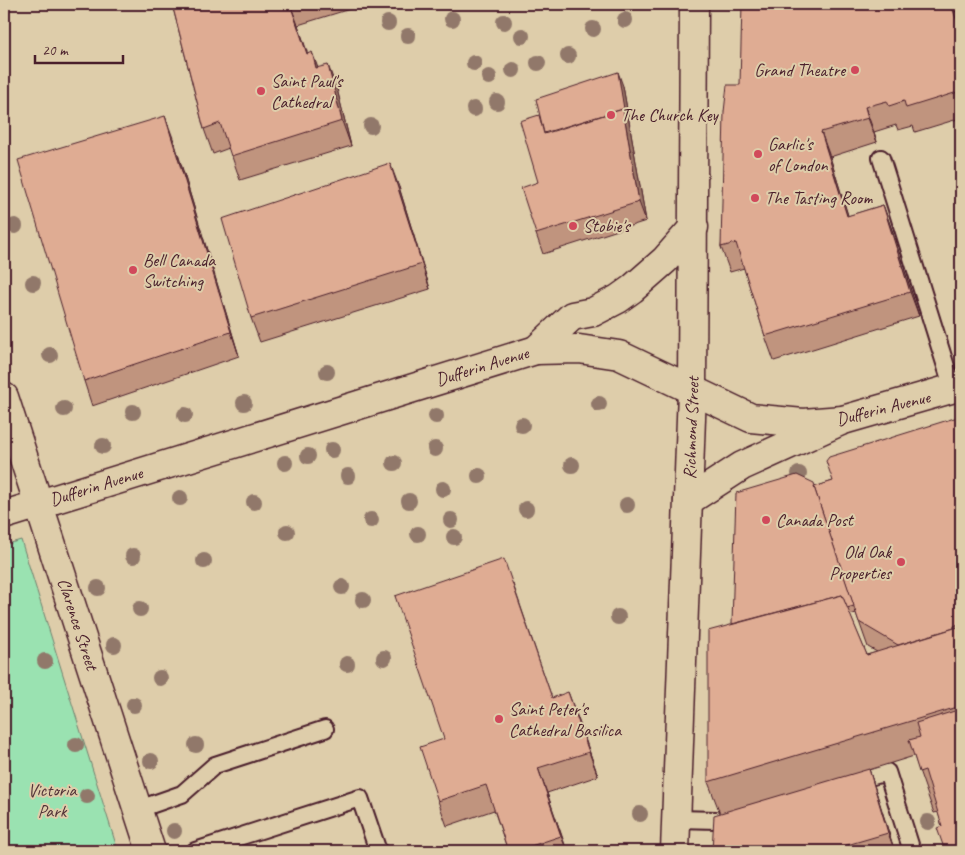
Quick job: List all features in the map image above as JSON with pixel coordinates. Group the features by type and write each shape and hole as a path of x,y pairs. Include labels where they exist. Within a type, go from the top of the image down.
{"street":[{"name":"Richmond Street","path":"675,851 692,391 694,4"},
{"path":"536,350 572,316 594,312 632,289 665,260 694,228"},
{"name":"Dufferin Avenue","path":"4,515 536,350 579,349 619,355 751,418 803,423 843,420 957,388"},
{"name":"Clarence Street","path":"4,397 139,809 151,851"},
{"path":"688,501 742,466 843,420"}],"lane":[{"path":"881,158 957,388"},
{"path":"139,809 182,794 215,765 325,729"},
{"path":"840,786 887,772 912,851"},
{"path":"195,851 360,798 378,851"},
{"path":"676,819 717,820 754,811"}],"green space":[{"name":"Victoria Park","path":"21,540 118,851 4,851 4,545"}],"building":[{"name":"Saint Paul's Cathedral","path":"172,4 290,4 307,54 312,52 316,68 328,65 342,121 231,156 220,123 204,129"},
{"path":"742,4 951,4 961,33 961,91 906,108 904,101 889,106 887,101 865,107 868,118 821,132 847,216 883,205 910,292 765,336 736,243 721,247 724,112 727,85 740,85"},
{"path":"951,4 961,4 961,10 954,12"},
{"path":"618,72 625,115 623,109 544,133 536,99"},
{"path":"623,109 639,202 536,234 521,188 538,182 520,121 539,115 544,134"},
{"name":"Bell Canada Switching","path":"165,116 231,332 84,381 18,160"},
{"path":"390,163 422,264 251,318 222,219"},
{"name":"Old Oak Properties","path":"961,416 961,623 954,626 954,628 898,645 859,622 814,487 833,481 826,461 829,457"},
{"path":"797,475 814,483 854,606 847,608 842,595 732,624 736,493"},
{"name":"Saint Peter's Cathedral Basilica","path":"504,559 552,698 568,692 589,752 538,768 561,836 516,851 508,851 486,785 438,801 420,747 444,739 395,596"},
{"path":"842,595 867,655 961,626 961,706 708,782 708,631"},
{"path":"961,709 961,851 945,851 937,828 942,826 925,770 919,772 909,740 920,737 916,723"},
{"path":"869,769 888,833 830,851 712,851 714,815"},
{"path":"898,846 899,851 880,851"}],"place":[{"name":"Grand Theatre","path":"855,70"},
{"name":"Saint Paul's Cathedral","path":"261,91"},
{"name":"The Church Key","path":"611,115"},
{"name":"Garlic's of London","path":"758,154"},
{"name":"The Tasting Room","path":"755,198"},
{"name":"Stobie's","path":"573,226"},
{"name":"Bell Canada Switching","path":"133,270"},
{"name":"Canada Post","path":"766,520"},
{"name":"Old Oak Properties","path":"901,562"},
{"name":"Saint Peter's Cathedral Basilica","path":"499,719"}]}
